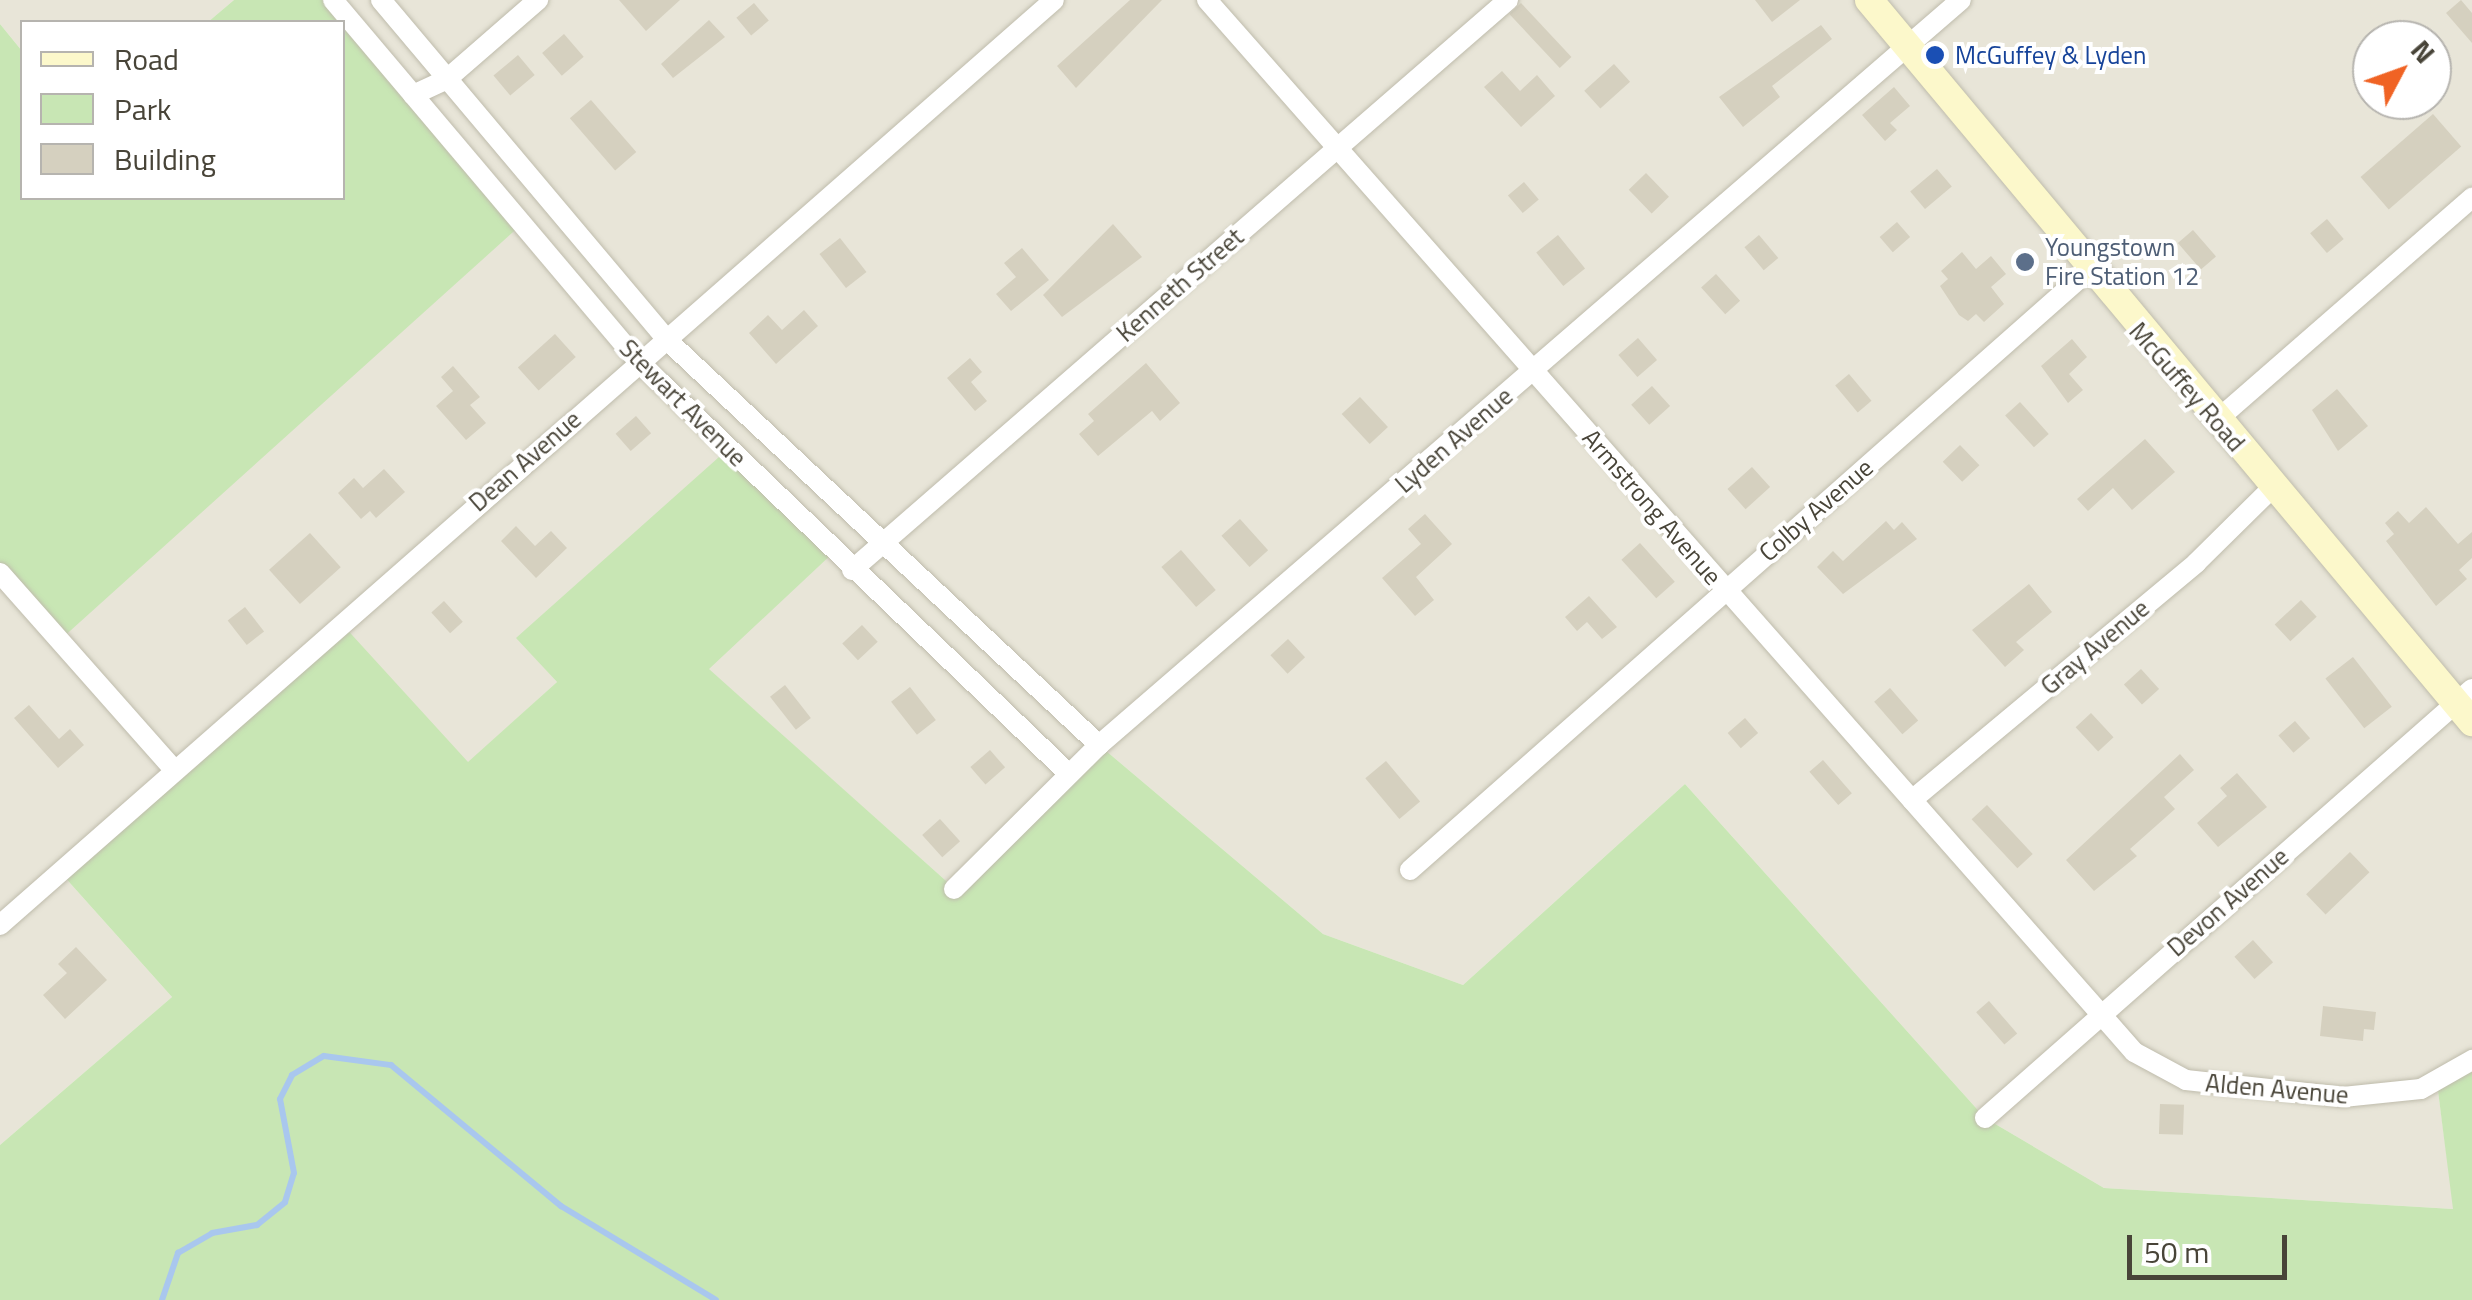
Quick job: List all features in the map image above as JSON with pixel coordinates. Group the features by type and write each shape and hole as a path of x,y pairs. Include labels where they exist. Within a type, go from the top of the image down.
{"street":[{"name":"Stewart Avenue","path":"333,0 639,362 1068,773"},
{"name":"Stewart Avenue","path":"381,0 666,340 1098,745"},
{"path":"413,95 447,79 538,0"},
{"name":"Dean Avenue","path":"0,925 1054,0"},
{"name":"Armstrong Avenue","path":"1207,0 2098,1014"},
{"name":"Kenneth Street","path":"852,570 1508,0"},
{"name":"McGuffey Road","path":"1869,0 2088,271 2466,705"},
{"name":"Lyden Avenue","path":"954,888 1098,745 1961,0"},
{"path":"2216,421 2472,198"},
{"name":"Colby Avenue","path":"1410,870 2088,271"},
{"name":"Gray Avenue","path":"1912,800 2196,562 2273,487"},
{"path":"0,573 174,770"},
{"name":"Devon Avenue","path":"1984,1118 2098,1014 2466,705"},
{"name":"Alden Avenue","path":"2098,1014 2156,1067 2210,1084 2396,1094 2437,1083 2472,1060"}],"shaded area":[{"path":"0,0 234,0 210,20 20,20 20,49 0,24"},
{"path":"333,0 2472,0 2472,1060 2437,1084 2454,1209 2104,1188 1985,1118 1685,784 1463,985 1323,934 1099,745 954,888 708,669 517,638 557,682 468,763 61,873 172,997 0,1145 0,573 522,224"}],"green space":[{"path":"234,0 333,0 522,224 60,640 0,573 0,24 20,49 20,200 345,200 345,20 210,20"},
{"path":"728,449 834,552 709,669 954,888 1099,745 1323,934 1463,985 1685,784 1985,1118 2104,1188 2453,1209 2437,1083 2472,1060 2472,1300 0,1300 0,1145 172,997 61,873 342,624 468,762 557,682 516,638"}],"building":[{"path":"619,0 680,0 646,31"},
{"path":"1130,0 1162,0 1076,88 1057,66"},
{"path":"1755,0 1800,0 1772,22"},
{"path":"2461,0 2472,13 2472,43 2446,13"},
{"path":"754,3 769,21 751,35 736,18"},
{"path":"1521,3 1571,57 1560,68 1509,14"},
{"path":"709,20 725,37 673,78 661,64"},
{"path":"1821,25 1832,39 1772,86 1780,97 1743,127 1719,97"},
{"path":"564,34 584,57 562,76 542,53"},
{"path":"518,55 535,75 510,95 493,76"},
{"path":"1614,64 1630,82 1600,109 1584,91"},
{"path":"1502,71 1520,91 1537,75 1555,96 1521,127 1484,87"},
{"path":"1894,87 1910,106 1890,123 1897,130 1885,141 1862,115"},
{"path":"591,100 636,152 615,170 570,118"},
{"path":"2426,120 2438,120 2461,146 2389,209 2361,177"},
{"path":"1937,169 1952,187 1925,209 1910,191"},
{"path":"1646,173 1669,197 1652,213 1629,190"},
{"path":"1524,182 1539,200 1523,213 1508,195"},
{"path":"2327,219 2344,239 2327,253 2310,233"},
{"path":"1897,222 1910,237 1893,252 1880,237"},
{"path":"1113,224 1142,257 1062,317 1043,295"},
{"path":"2193,230 2216,256 2201,270 2178,243"},
{"path":"1558,235 1585,268 1563,286 1536,253"},
{"path":"1759,235 1778,258 1764,270 1744,247"},
{"path":"840,238 866,272 846,288 820,254"},
{"path":"1022,248 1049,280 1011,311 996,294 1016,277 1004,263"},
{"path":"1962,252 1976,269 1991,256 2006,274 1991,287 2004,304 1984,322 1976,314 1968,321 1959,315 1940,286 1948,279 1941,271"},
{"path":"1716,274 1740,301 1725,314 1701,287"},
{"path":"804,310 818,326 776,364 749,333 768,315 782,330"},
{"path":"555,334 576,357 539,390 518,367"},
{"path":"1638,338 1657,360 1637,377 1618,355"},
{"path":"2072,339 2087,357 2069,374 2083,390 2068,403 2041,366"},
{"path":"970,358 982,372 971,382 987,401 975,411 947,378"},
{"path":"1146,363 1180,403 1160,421 1152,411 1098,456 1079,434 1094,421 1088,414"},
{"path":"453,366 480,397 470,405 486,423 466,440 436,406 453,391 441,377"},
{"path":"1849,374 1871,401 1858,412 1835,386"},
{"path":"1652,386 1670,406 1649,425 1631,405"},
{"path":"2337,389 2368,426 2338,451 2312,410"},
{"path":"1360,397 1388,427 1370,444 1342,414"},
{"path":"2020,402 2049,434 2034,447 2005,415"},
{"path":"636,416 651,433 631,451 616,434"},
{"path":"2145,439 2175,472 2132,510 2113,488 2088,511 2077,499"},
{"path":"1960,445 1979,465 1962,482 1943,462"},
{"path":"1752,467 1770,487 1746,509 1727,489"},
{"path":"384,469 405,492 376,518 370,511 361,519 338,493 354,478 363,488"},
{"path":"2426,507 2458,544 2472,532 2472,558 2459,570 2467,579 2436,606 2386,541 2394,534 2385,523 2398,511 2409,523"},
{"path":"1425,514 1452,544 1416,577 1434,600 1415,616 1382,578 1421,544 1408,529"},
{"path":"1240,519 1268,550 1250,567 1221,536"},
{"path":"1886,521 1894,530 1902,522 1917,539 1843,594 1817,567 1833,551 1843,561"},
{"path":"516,526 535,546 551,531 567,548 536,578 501,541"},
{"path":"310,533 341,567 300,604 269,570"},
{"path":"1640,543 1675,582 1656,598 1621,560"},
{"path":"1181,550 1216,590 1196,607 1161,567"},
{"path":"2029,584 2052,612 2016,642 2024,650 2005,667 1972,630"},
{"path":"1589,596 1617,627 1602,639 1587,622 1577,631 1565,617"},
{"path":"2301,600 2317,617 2290,641 2275,625"},
{"path":"444,601 463,622 450,633 431,612"},
{"path":"245,607 264,631 247,645 228,621"},
{"path":"862,625 878,642 858,660 842,643"},
{"path":"1288,639 1305,657 1287,674 1270,655"},
{"path":"2353,657 2392,707 2364,728 2325,679"},
{"path":"2141,669 2159,689 2142,704 2124,684"},
{"path":"785,685 811,718 796,730 770,697"},
{"path":"910,687 936,720 917,735 891,702"},
{"path":"1890,688 1918,720 1902,734 1874,702"},
{"path":"29,705 59,739 70,729 84,745 58,768 14,718"},
{"path":"2091,713 2114,737 2098,751 2076,727"},
{"path":"1745,718 1758,733 1741,748 1728,733"},
{"path":"2295,721 2310,738 2293,753 2278,735"},
{"path":"990,750 1005,767 985,784 970,767"},
{"path":"2180,754 2194,770 2164,797 2175,809 2130,849 2137,856 2094,891 2066,860"},
{"path":"1823,760 1852,793 1838,805 1809,772"},
{"path":"1386,761 1420,802 1399,819 1365,778"},
{"path":"2237,773 2267,807 2218,847 2197,823 2227,796 2220,788"},
{"path":"1987,805 2033,854 2017,868 1972,819"},
{"path":"940,819 960,841 942,857 922,835"},
{"path":"2350,852 2369,872 2326,915 2306,894"},
{"path":"2253,940 2273,962 2254,979 2234,957"},
{"path":"76,947 107,980 65,1019 43,995 67,973 58,964"},
{"path":"1989,1001 2017,1033 2004,1045 1976,1012"},
{"path":"2323,1006 2376,1012 2374,1030 2364,1029 2363,1041 2320,1036"},
{"path":"2160,1104 2184,1105 2183,1135 2159,1134"}],"waterway":[{"path":"162,1300 178,1253 212,1233 257,1225 285,1202 294,1173 280,1099 292,1075 324,1056 391,1065 561,1206 716,1300"}],"place":[{"name":"McGuffey & Lyden","path":"1935,55"},
{"name":"Youngstown Fire Station 12","path":"2025,262"}]}
